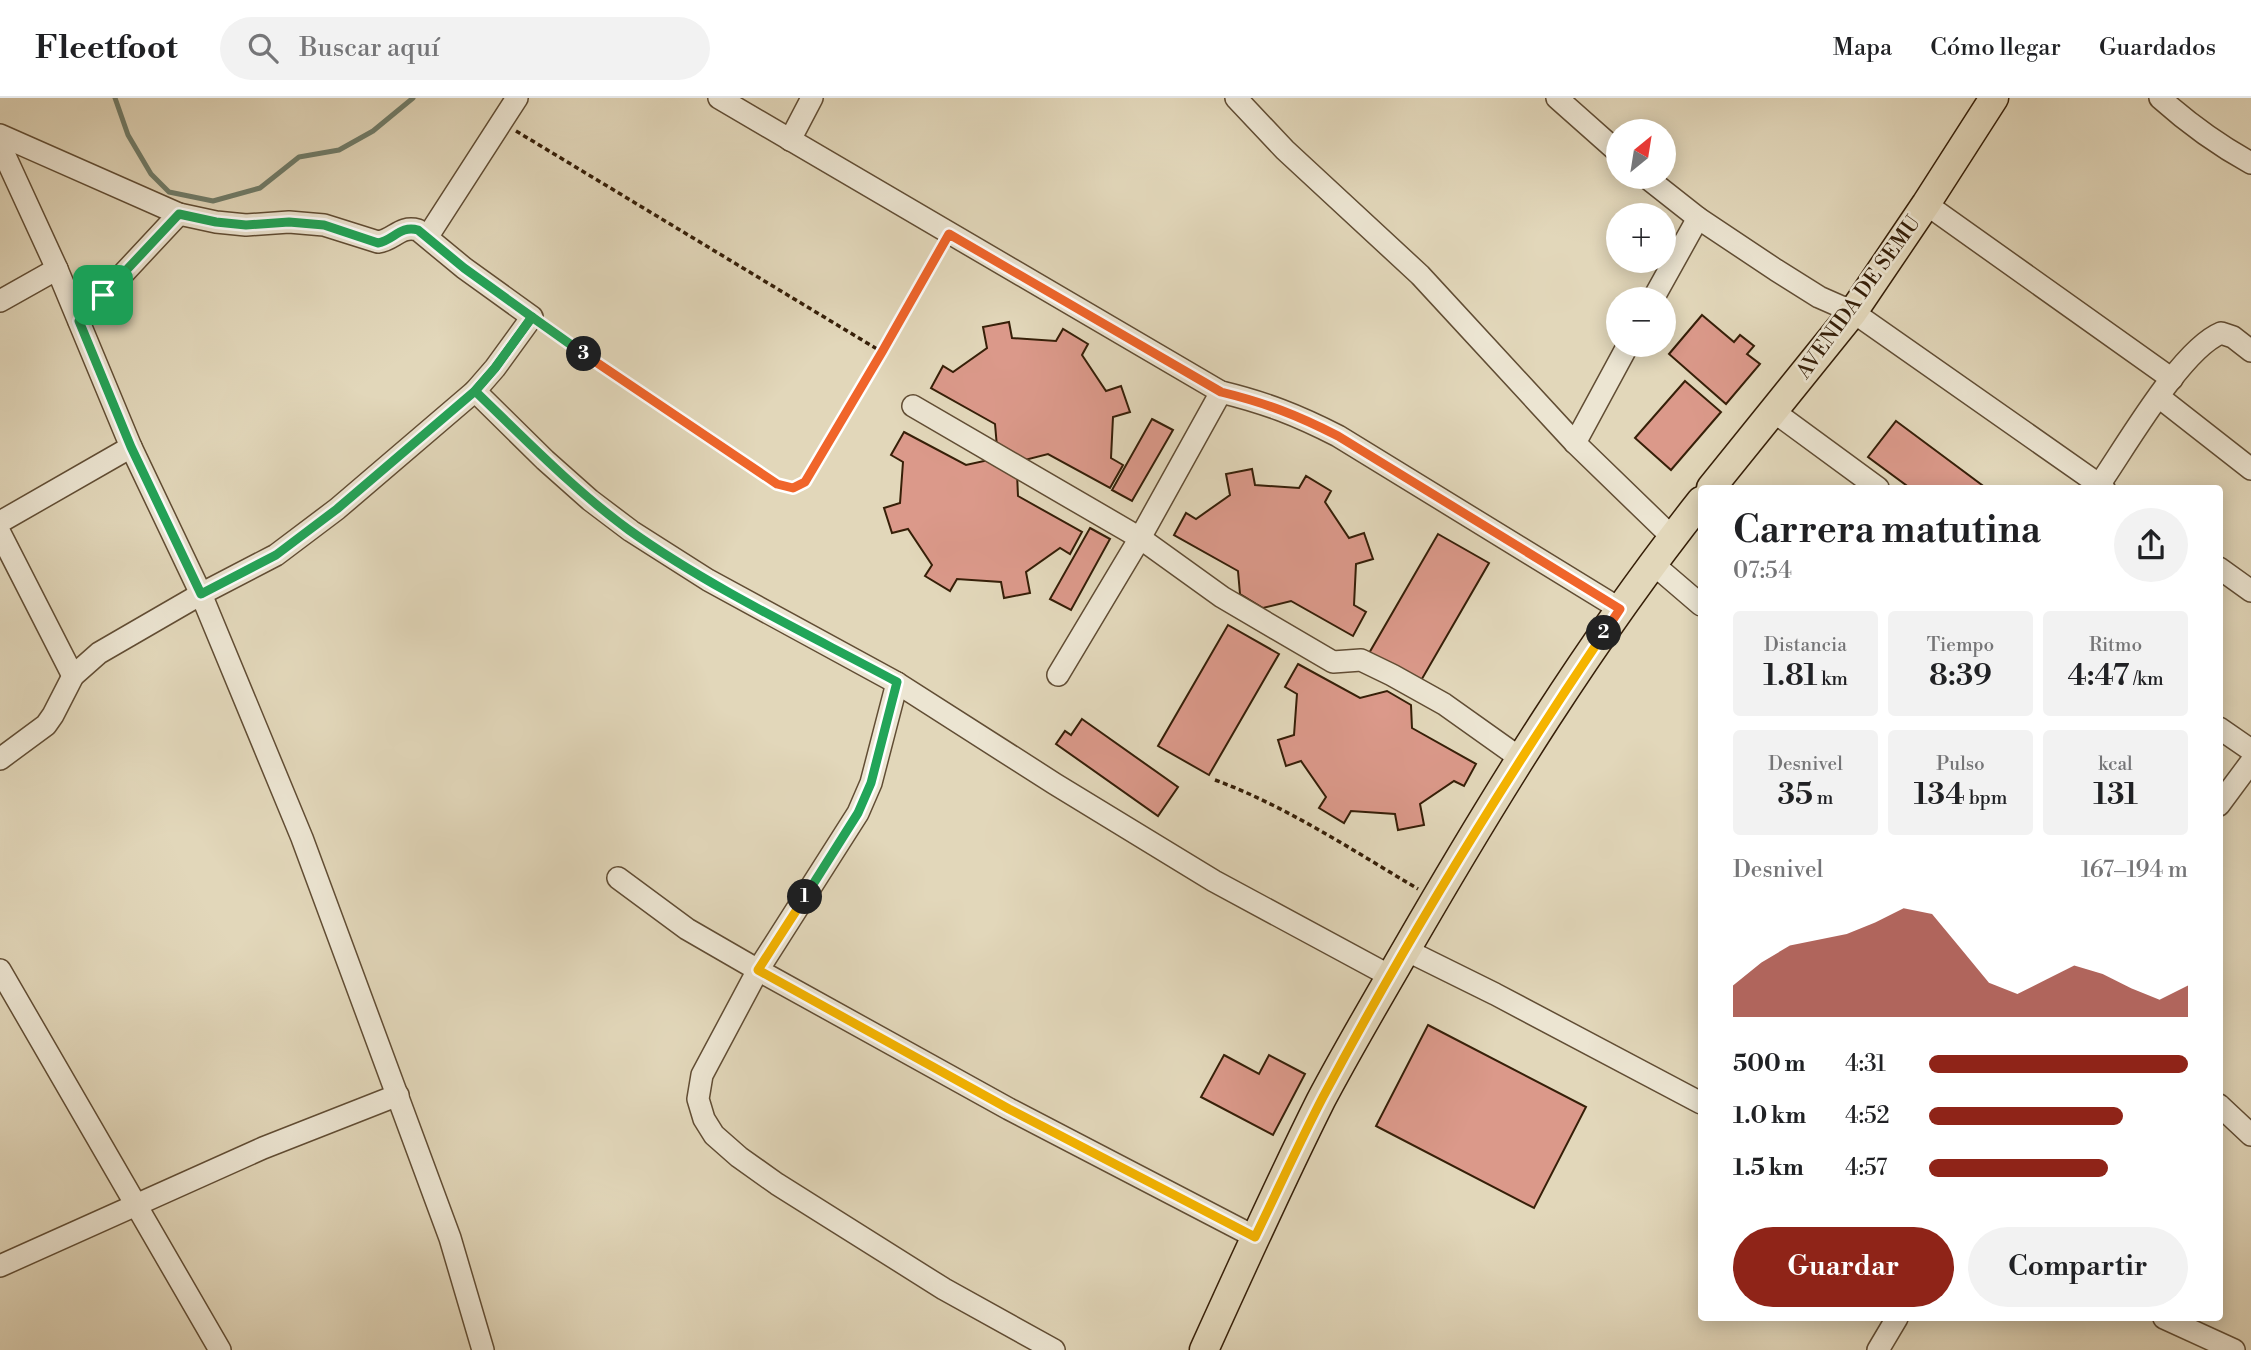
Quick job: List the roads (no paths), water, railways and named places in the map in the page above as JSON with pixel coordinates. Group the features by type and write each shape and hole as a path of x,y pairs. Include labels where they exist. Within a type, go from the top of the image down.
{"main road":[{"name":"AVENIDA DE SEMU","path":"1713,485 1853,312 1994,98"},
{"path":"1204,1350 1322,1099 1434,899 1520,758 1651,564 1698,505"}],"street":[{"path":"428,236 517,98"},
{"path":"719,98 1221,392 1296,414 1338,436 1620,609"},
{"path":"790,139 811,98"},
{"path":"1236,98 1285,150 1420,275 1575,443 1672,537"},
{"path":"1558,98 1606,141"},
{"path":"2160,98 2183,118 2251,163"},
{"path":"0,135 179,214 246,225 289,222 324,225 378,243 410,228 418,230 464,268 532,317 475,391 337,509 276,555 201,594 99,653 73,676 46,725 0,759"},
{"path":"0,145 57,269 131,447 201,594 302,838 450,1238 483,1350"},
{"path":"1661,189 1698,218 1819,297 1853,312 2097,485"},
{"path":"1926,204 2172,379"},
{"path":"79,321 179,214"},
{"path":"1660,287 1698,218"},
{"path":"0,301 57,269"},
{"path":"2101,485 2172,379 2210,337 2221,332 2233,337 2251,351"},
{"path":"1575,443 1622,357"},
{"path":"475,391 563,476 631,531 708,580 897,682 1055,784 1214,881 1390,976"},
{"path":"1058,675 1140,538 1221,392"},
{"path":"2159,397 2251,469"},
{"path":"913,406 1140,538 1222,597 1333,662 1361,660 1392,675 1444,704 1520,758"},
{"path":"1773,411 1874,485"},
{"path":"0,523 131,447"},
{"path":"0,533 73,676"},
{"path":"1651,564 1698,603"},
{"path":"2223,571 2251,590"},
{"path":"897,682 871,783 858,813 758,970 702,1076 698,1099 704,1119 714,1135 777,1184 944,1289 1054,1350"},
{"path":"2223,731 2251,750"},
{"path":"2223,800 2251,762"},
{"path":"618,878 687,929 758,970 1009,1109 1255,1237"},
{"path":"1406,950 1698,1101"},
{"path":"0,970 220,1350"},
{"path":"0,1266 263,1148 398,1095"},
{"path":"2223,1109 2251,1135"},
{"path":"1878,1350 1895,1321"},
{"path":"2171,1321 2234,1350"}],"waterway":[{"path":"115,98 128,135 151,174 169,192 213,201 260,188 299,157 339,150 373,131 413,98"}]}
